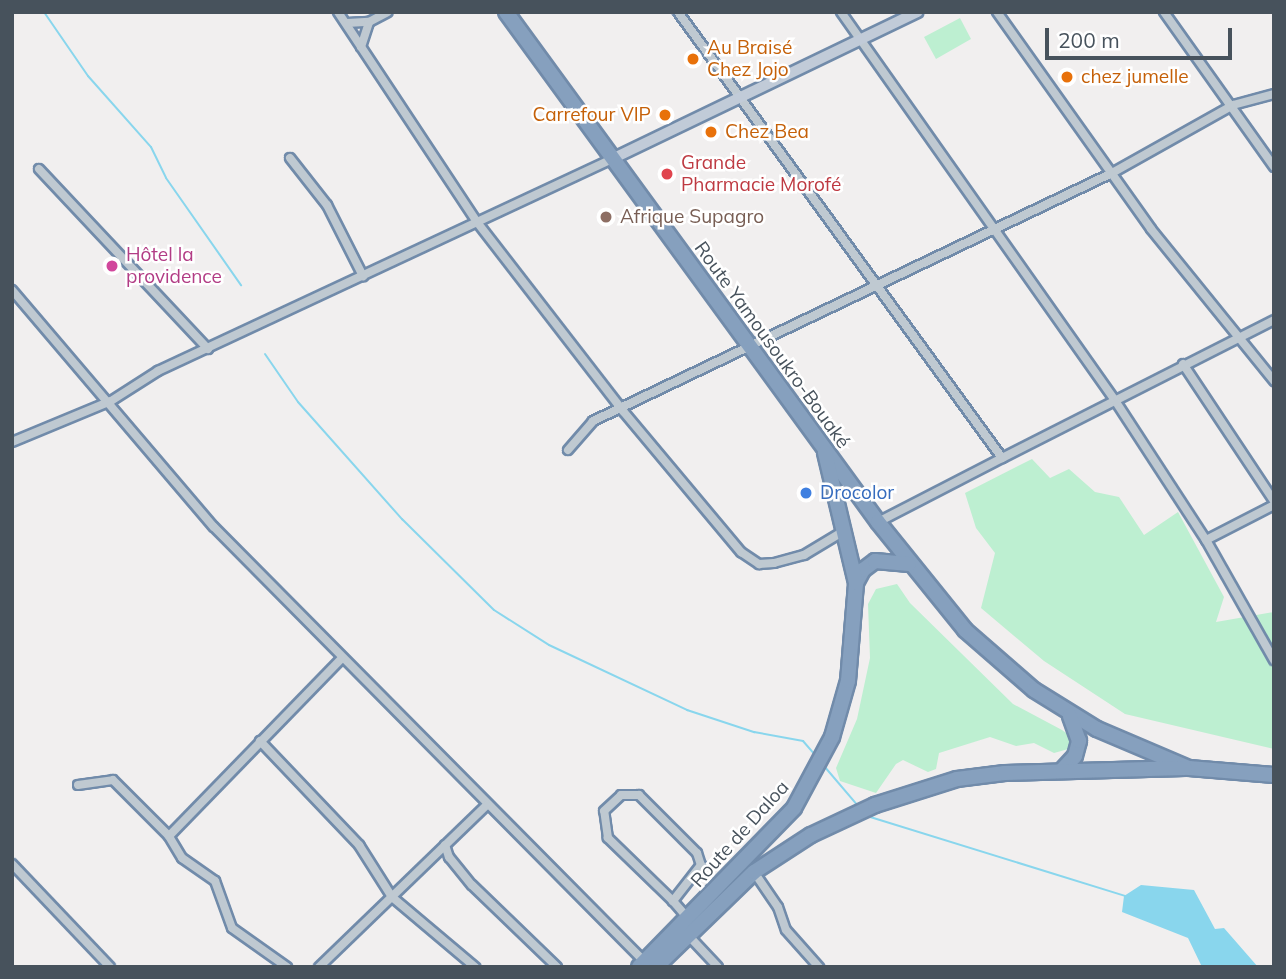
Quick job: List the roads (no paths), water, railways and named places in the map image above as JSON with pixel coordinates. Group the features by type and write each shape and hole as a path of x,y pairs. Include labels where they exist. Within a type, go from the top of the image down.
{"highway":[{"name":"Route Yamousoukro-Bouaké","path":"506,12 909,564 989,653 1070,716 1189,768"},
{"name":"Route de Daloa","path":"646,965 687,934 749,866 794,808 822,762 848,681 856,583 824,448"},
{"path":"856,583 863,570 875,561 909,564"},
{"path":"1062,770 1075,756 1079,741 1070,716"},
{"path":"749,866 835,822 916,790 957,779 1062,770 1189,768 1274,775"},
{"name":"Route de Daloa","path":"646,965 688,918 749,866"}],"street":[{"path":"338,12 477,222 623,411 741,552 759,564 804,555 844,531"},
{"path":"347,23 369,22 388,12"},
{"path":"678,12 874,285 1002,457"},
{"path":"841,12 1116,402 1206,540 1274,660"},
{"path":"12,442 111,401 158,371 612,159 918,12"},
{"path":"997,12 1112,173 1274,381"},
{"path":"1164,12 1233,105 1274,167"},
{"path":"361,47 369,22"},
{"path":"568,450 593,421 623,411 874,285 1112,173 1233,105 1274,94"},
{"path":"290,158 327,205 363,276"},
{"path":"39,169 208,349"},
{"path":"12,290 111,401 214,527 341,659 646,965"},
{"path":"878,522 1002,457 1116,402 1237,336 1274,320"},
{"path":"1183,364 1274,503 1206,540"},
{"path":"169,836 341,659"},
{"path":"260,741 359,845 392,897 475,967"},
{"path":"78,785 113,780 169,836 182,858 215,881 232,928 288,967"},
{"path":"673,901 701,865 697,853 639,795 621,795 604,811 608,838 688,918"},
{"path":"319,967 486,805"},
{"path":"445,845 449,857 472,885 557,967"},
{"path":"12,864 110,967"},
{"path":"749,866 778,907 786,930 819,967"},
{"path":"687,934 718,967"}],"water":[{"path":"1141,885 1194,890 1215,929 1224,928 1258,967 1202,967 1188,938 1122,912 1124,896"}],"waterway":[{"path":"44,12 88,76 151,147 166,178 241,285"},
{"path":"265,354 298,402 402,519 494,610 549,645 687,710 754,732 803,741 816,756"},
{"path":"824,766 859,807"},
{"path":"867,816 1125,896"}],"place":[{"name":"Au Braisé Chez Jojo","path":"693,59"},
{"name":"chez jumelle","path":"1067,77"},
{"name":"Carrefour VIP","path":"665,115"},
{"name":"Chez Bea","path":"711,132"},
{"name":"Grande Pharmacie Morofé","path":"667,174"},
{"name":"Afrique Supagro","path":"606,217"},
{"name":"Hôtel la providence","path":"112,266"},
{"name":"Drocolor","path":"806,493"}]}
